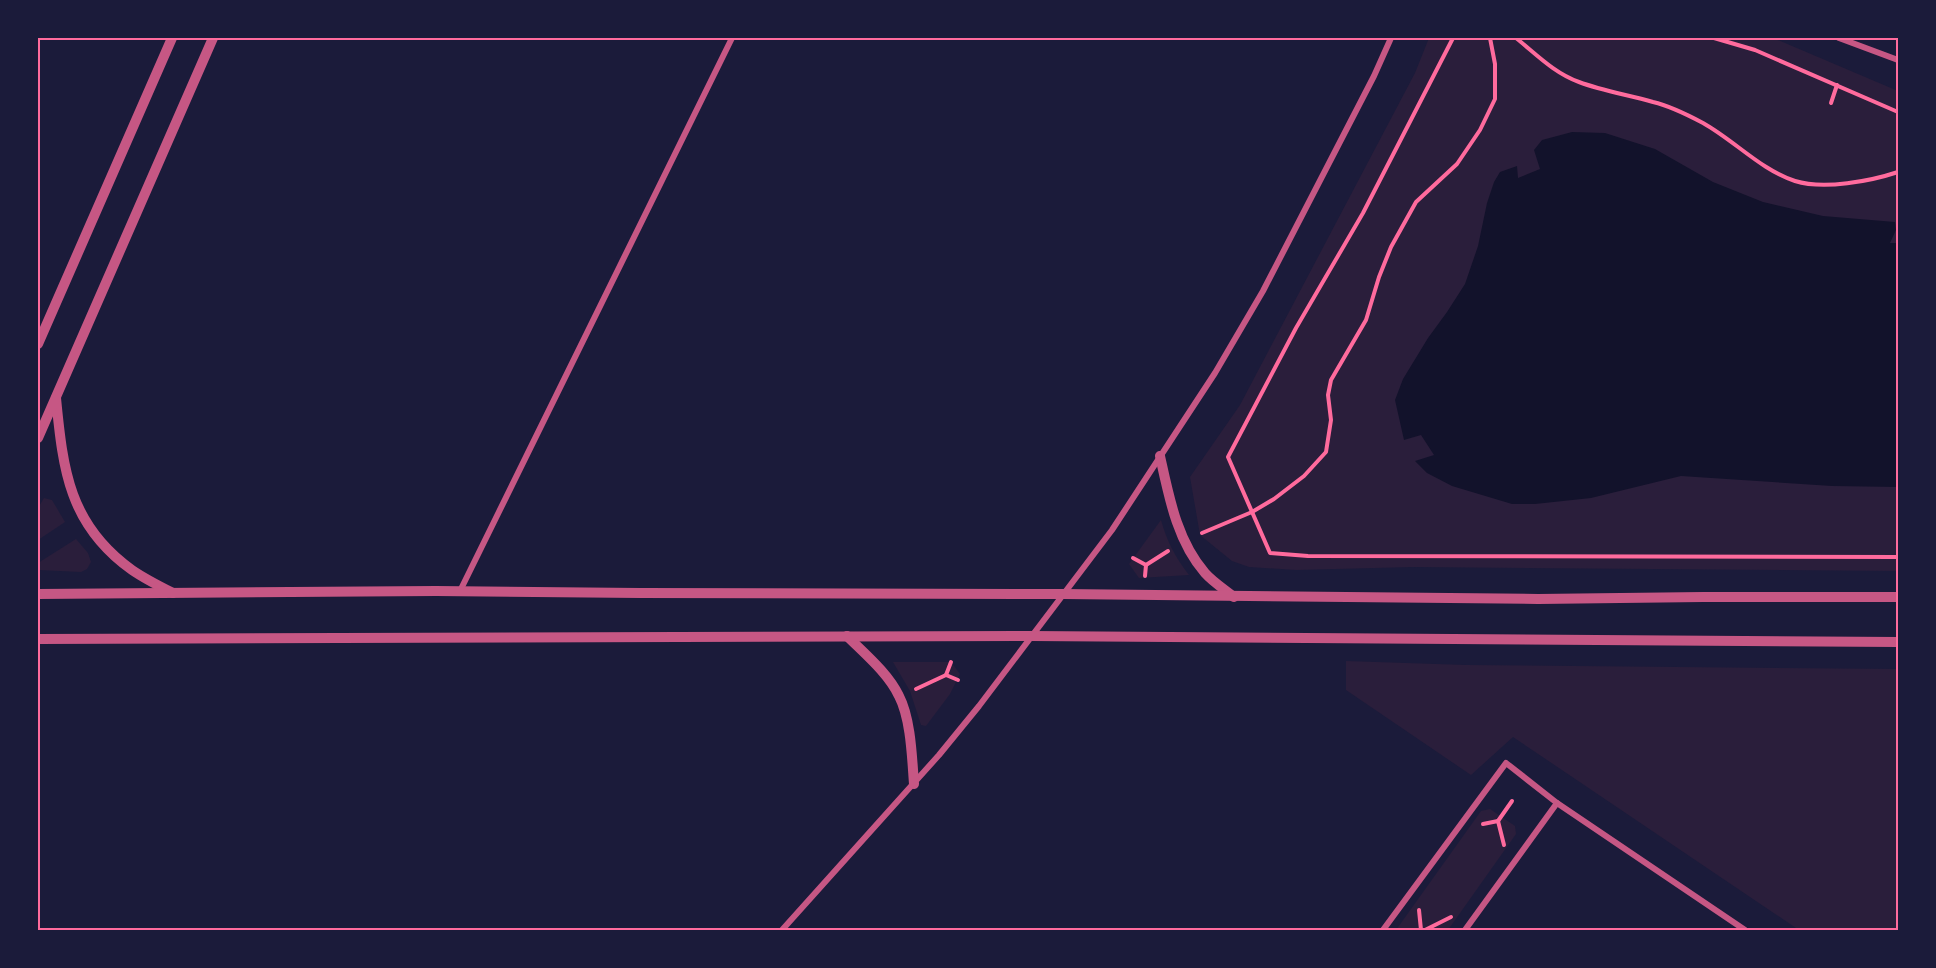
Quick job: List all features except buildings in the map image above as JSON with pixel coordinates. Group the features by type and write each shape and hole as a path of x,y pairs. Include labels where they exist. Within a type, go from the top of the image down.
{"street":[{"path":"38,344 172,38"},
{"path":"38,438 213,38"},
{"path":"460,591 732,38"},
{"path":"783,930 959,731 1112,530 1215,373 1263,291 1374,76 1391,38"},
{"path":"1839,38 1899,60"},
{"path":"56,398 60,445 68,479 75,502 86,522 99,541 125,564 173,593"},
{"path":"1160,456 1172,511 1189,551 1206,573 1234,597"},
{"path":"38,594 460,591 1526,599 1899,597"},
{"path":"847,636 878,667 900,696 911,740 914,784"},
{"path":"38,639 1032,636 1899,642"},
{"path":"1383,930 1506,763 1557,803 1745,930"},
{"path":"1465,930 1557,803"}],"path":[{"path":"1453,38 1363,213 1296,328 1228,457 1270,553 1308,556 1899,557"},
{"path":"1200,535 1252,512 1274,499 1304,476 1326,452 1331,420 1328,395 1331,380 1366,320 1391,247 1416,202 1457,164 1480,130 1495,99 1495,64 1490,38"},
{"path":"1516,38 1555,70 1578,82 1656,102 1702,123 1733,142 1765,167 1797,182 1833,184 1875,179 1899,172"},
{"path":"1714,38 1755,50 1899,112"},
{"path":"1831,103 1837,85"},
{"path":"1146,565 1172,549"},
{"path":"1133,558 1146,565"},
{"path":"1145,577 1146,565"},
{"path":"910,691 946,675 951,662"},
{"path":"946,675 958,680"},
{"path":"1476,826 1498,821 1512,801"},
{"path":"1498,821 1505,848"},
{"path":"1413,915 1418,907 1423,930 1456,915 1450,923"}],"shaded area":[{"path":"1429,38 1773,38 1898,91 1898,571 1413,567 1296,570 1249,567 1232,561 1200,535 1190,477 1240,405 1415,73"},
{"path":"1572,132 1605,133 1655,149 1713,182 1763,202 1823,216 1895,222 1896,230 1890,243 1898,243 1898,487 1832,486 1681,476 1591,498 1512,504 1452,486 1427,473 1415,461 1434,455 1421,435 1404,440 1395,400 1403,379 1465,284 1478,246 1494,182 1500,172 1517,166 1518,178 1540,169 1534,150 1542,140"},
{"path":"44,498 52,500 65,522 38,540 38,508"},
{"path":"1161,520 1172,549 1189,575 1139,578 1129,564"},
{"path":"76,539 88,553 91,562 87,569 81,572 38,570 38,563"},
{"path":"1346,661 1466,665 1898,669 1898,930 1799,930 1513,737 1471,775 1346,690"},
{"path":"893,662 951,662 960,674 950,694 926,726 921,725 910,691"},
{"path":"1490,809 1515,826 1516,834 1448,930 1396,930 1481,811"}]}
